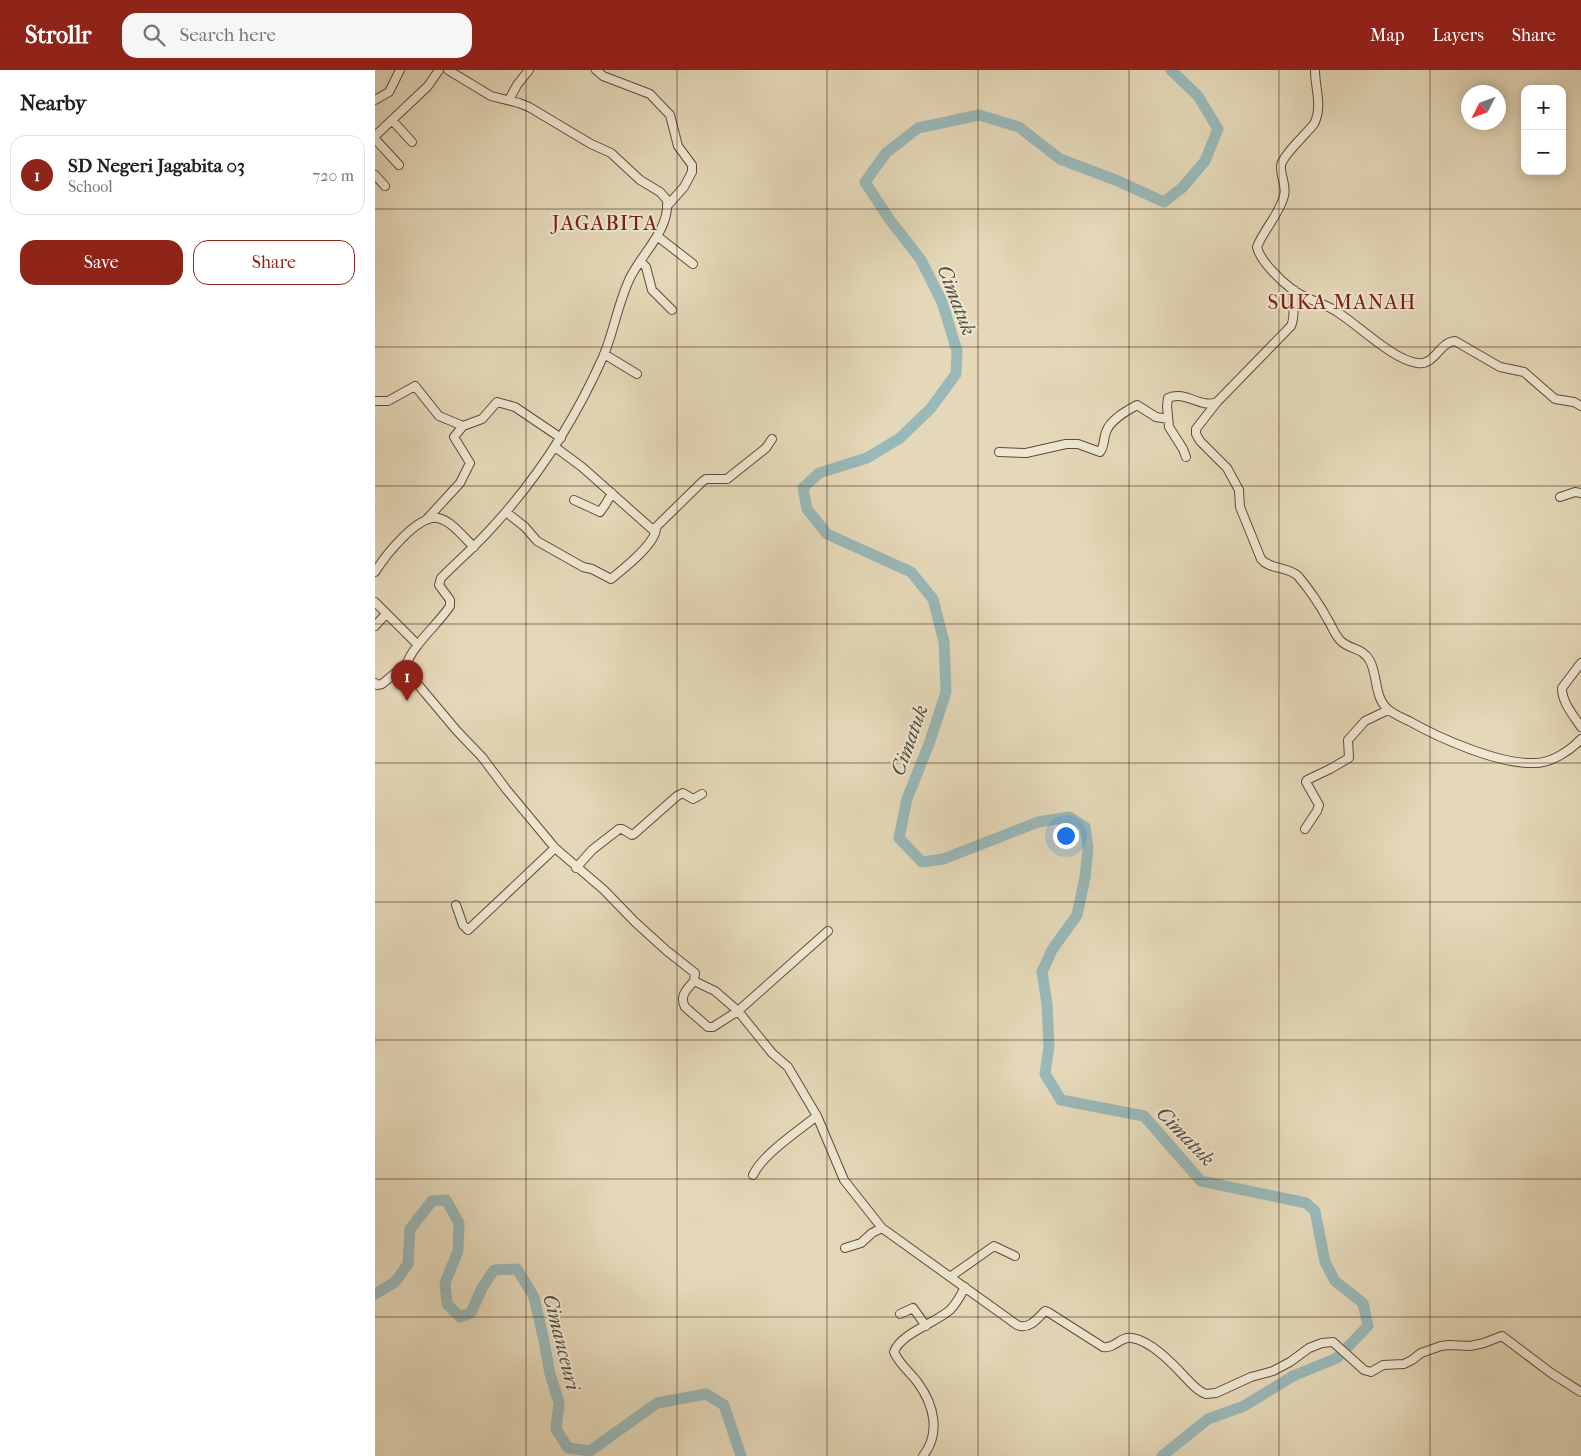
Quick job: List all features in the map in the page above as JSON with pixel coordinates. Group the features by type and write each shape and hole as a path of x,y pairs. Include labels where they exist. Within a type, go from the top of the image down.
{"street":[{"path":"375,100 389,92 400,70"},
{"path":"399,165 375,137 428,86 439,70"},
{"path":"448,70 491,96 529,107 591,144 611,153 640,180 664,195 668,205"},
{"path":"509,100 517,85 529,70"},
{"path":"375,683 377,685 382,684 407,663 418,645 450,606 450,600 439,585 441,578 474,547 506,512 535,476 561,438 585,396 604,354 624,290 640,260 657,236 665,218 668,205 684,187 692,172 692,165 678,146 670,115 650,94 603,76 596,70"},
{"path":"1315,70 1319,105 1317,118 1314,124 1282,160 1281,169 1285,184 1284,195 1278,210 1257,247 1262,259 1294,290 1336,311 1387,348 1411,362 1426,363 1449,342 1455,341 1500,367 1524,372 1555,399 1574,402 1581,406"},
{"path":"391,120 412,142"},
{"path":"375,175 385,186"},
{"path":"657,236 693,264"},
{"path":"640,260 646,267 652,290 672,310"},
{"path":"1294,290 1292,302 1294,314 1291,326 1217,402 1197,426 1196,434 1227,468 1239,490 1240,507 1261,559 1265,564 1294,573 1328,620 1339,639 1344,644 1363,652 1375,673 1380,698 1388,710 1427,731 1481,753 1520,763 1534,764 1545,761 1565,752 1581,739"},
{"path":"604,354 637,374"},
{"path":"375,400 387,401 415,386 439,416 463,426"},
{"path":"1186,457 1169,427 1167,403 1169,397 1182,395 1206,404 1217,402"},
{"path":"375,572 400,540 426,520 461,483 470,463 454,437 463,426 482,419 497,402 515,407 561,438"},
{"path":"999,452 1026,453 1065,444 1078,444 1100,452 1104,447 1106,431 1112,423 1125,411 1137,405 1156,417 1168,419"},
{"path":"555,447 582,467 651,529 656,528 703,481 706,479 727,480 766,448 772,439"},
{"path":"1560,498 1577,492 1581,493"},
{"path":"574,500 600,512 612,493"},
{"path":"506,512 525,527 537,541 583,567 592,569 611,580 641,553 656,534 656,528"},
{"path":"426,520 439,518 447,522 474,547"},
{"path":"375,554 382,561"},
{"path":"375,602 418,645"},
{"path":"375,626 386,614"},
{"path":"407,663 410,675 483,758 555,848 604,890 667,951 695,973 694,981 684,994 683,1003 685,1008 708,1027 713,1027 738,1011 828,931"},
{"path":"1581,663 1562,692 1565,703 1581,727"},
{"path":"1305,829 1314,817 1319,805 1306,782 1307,780 1349,758 1348,740 1363,723 1388,710"},
{"path":"577,868 592,850 619,829 632,835 677,796 683,793 693,799 702,794"},
{"path":"457,906 463,925 468,930 555,848"},
{"path":"694,981 715,991 738,1011 772,1053 789,1067 817,1116 844,1180 882,1228 1022,1327 1034,1322 1045,1311 1103,1347 1110,1347 1127,1338 1133,1338 1146,1343 1168,1360 1196,1388 1206,1394 1232,1387 1251,1377 1266,1374 1290,1362 1309,1348 1322,1343 1333,1342 1364,1370 1371,1372 1383,1365 1404,1364 1421,1353 1436,1348 1449,1345 1470,1346 1502,1336 1581,1392"},
{"path":"753,1175 756,1169 783,1142 817,1116"},
{"path":"845,1248 861,1242 882,1228"},
{"path":"950,1277 994,1246 1015,1256"},
{"path":"923,1456 933,1439 934,1417 927,1396 894,1352 900,1343 950,1310 959,1299 965,1287"},
{"path":"900,1314 913,1308 926,1326"}],"waterway":[{"name":"Cimatuk","path":"1162,1456 1208,1419 1244,1406 1293,1376 1337,1358 1368,1326 1363,1303 1335,1281 1325,1262 1315,1211 1306,1203 1201,1181 1144,1116 1061,1100 1045,1074 1049,1046 1047,1004 1042,972 1052,950 1077,915 1085,878 1088,848 1085,827 1069,817 1038,822 943,859 922,862 899,838 907,799 929,744 946,692 944,642 933,599 911,572 827,534 807,509 803,488 819,473 867,458 900,438 931,408 956,374 957,351 942,302 921,260 890,220 865,182 886,153 918,128 979,115 1019,127 1060,159 1118,181 1164,202 1183,187 1205,161 1218,129 1198,96 1171,70"},
{"name":"Cimanceuri","path":"375,1294 395,1282 408,1264 410,1229 432,1201 446,1200 459,1223 458,1251 445,1283 447,1304 460,1317 471,1313 482,1288 494,1270 517,1269 534,1297 550,1374 559,1403 556,1429 568,1448 590,1451 657,1403 706,1394 724,1405 741,1456"}],"place":[{"name":"SD Negeri Jagabita 03","path":"407,701"}],"district":[{"name":"JAGABITA","path":"605,223"},
{"name":"SUKA MANAH","path":"1342,302"}]}
